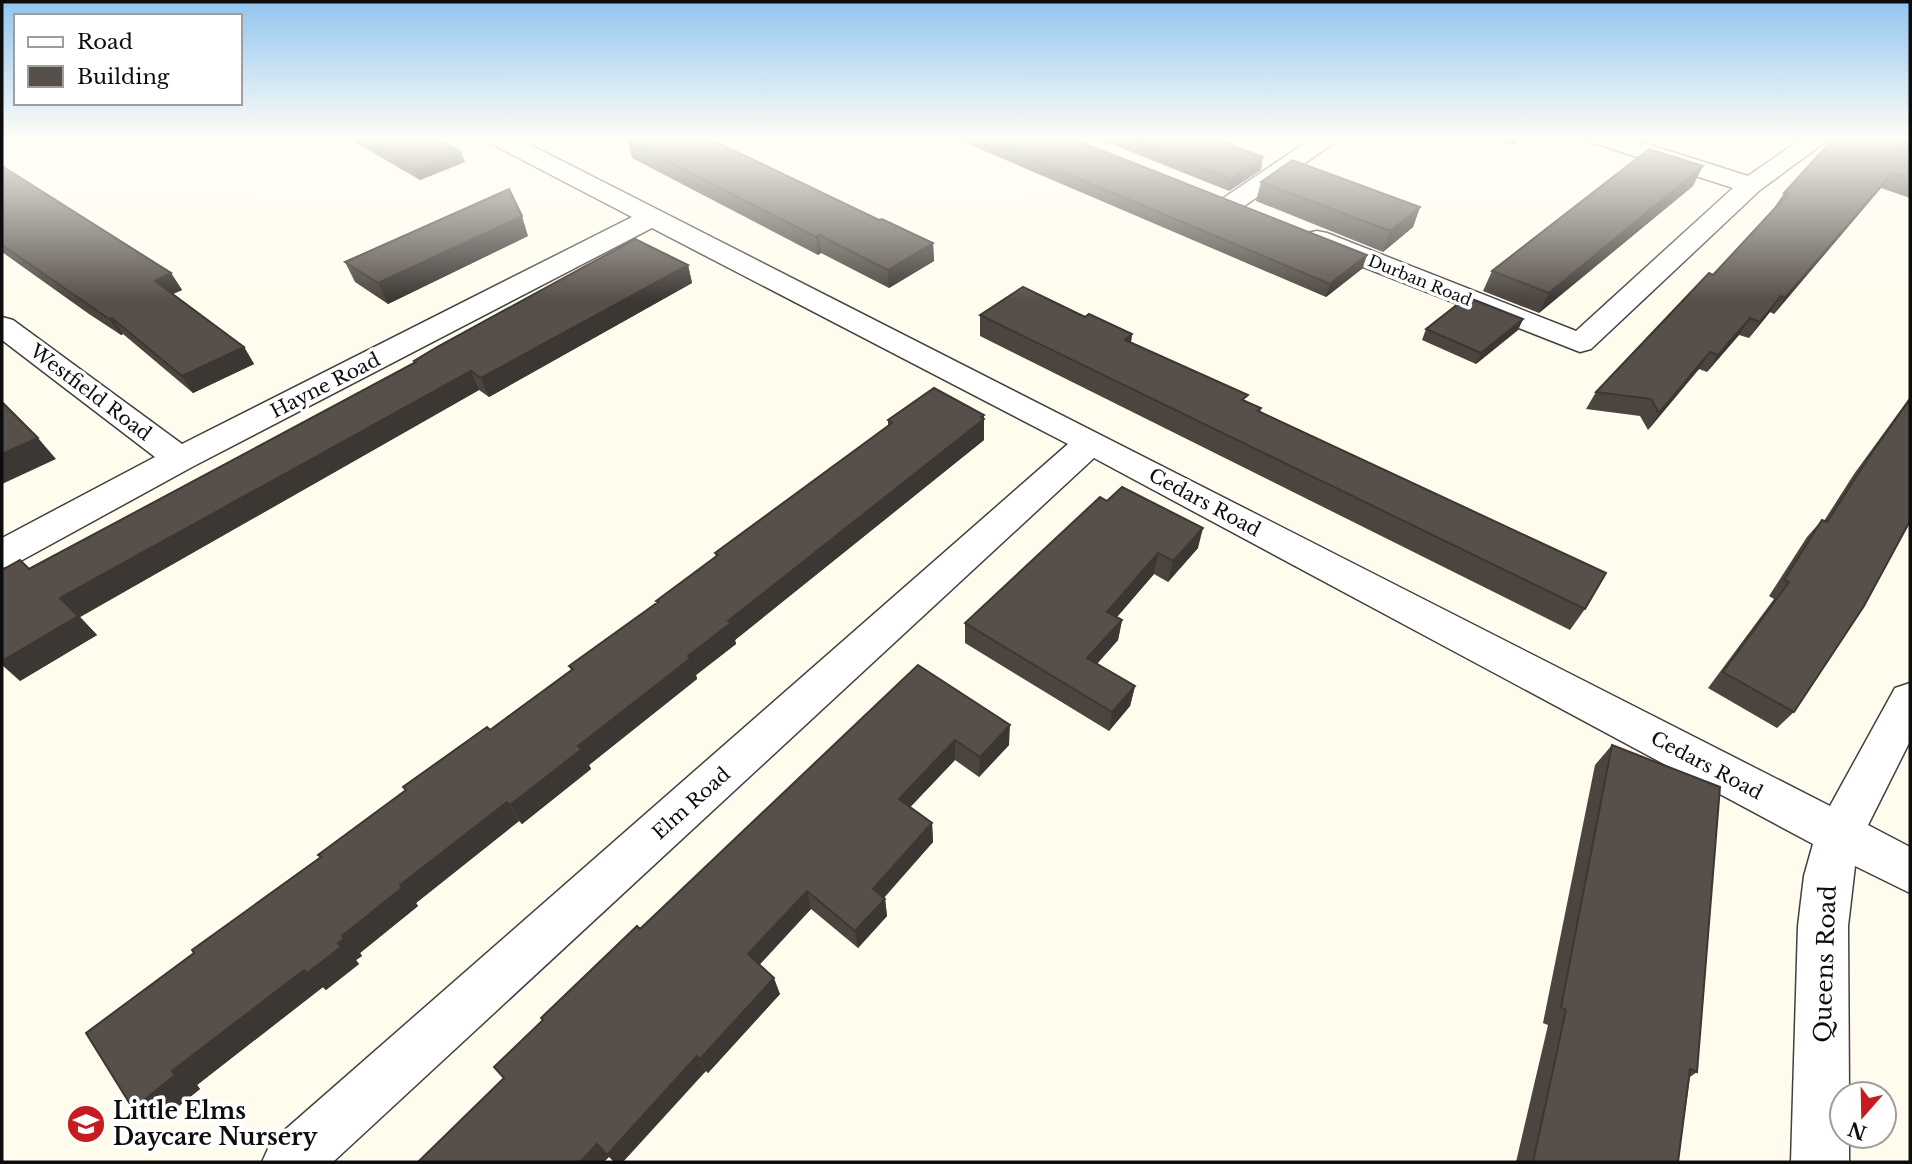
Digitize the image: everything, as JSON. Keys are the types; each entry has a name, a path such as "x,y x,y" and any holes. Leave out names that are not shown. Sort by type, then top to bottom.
{"street":[{"name":"Cedars Road","path":"600,191 1090,443 1910,872"},
{"path":"1231,204 1250,191"},
{"name":"Durban Road","path":"1289,228 1580,343 1744,191"},
{"path":"1205,194 1264,217"},
{"name":"Hayne Road","path":"2,554 180,459 651,218"},
{"name":"Westfield Road","path":"2,326 180,459"},
{"name":"Elm Road","path":"291,1162 1090,443"},
{"name":"Queens Road","path":"1820,1162 1823,926 1828,876 1839,834 1910,700"}],"building":[{"path":"2,191 42,191 171,273 155,281 244,347 182,376 112,318 109,319 2,245"},
{"path":"504,191 510,191 522,216 378,283 345,262"},
{"path":"727,191 819,191 933,243 888,270 819,235 816,237"},
{"path":"1109,191 1206,191 1367,255 1330,284"},
{"path":"1286,191 1377,191 1420,207 1390,231"},
{"path":"1595,191 1672,191 1549,293 1492,271"},
{"path":"1876,191 1785,298 1781,296 1760,322 1750,318 1718,355 1710,352 1659,413 1651,399 1596,392 1709,273 1713,275 1788,194 1784,193"},
{"path":"635,239 688,265 481,378 471,371 60,598 78,616 2,661 2,570 20,560 29,569 416,362 414,361 437,347"},
{"path":"1023,287 1085,317 1089,314 1132,334 1125,340 1248,395 1242,400 1261,408 1258,411 1606,573 1585,609 980,315"},
{"path":"1467,297 1523,319 1481,353 1426,329"},
{"path":"934,388 984,415 981,417 984,419 728,621 731,623 688,656 691,658 578,746 582,749 510,805 507,802 400,885 402,888 342,936 344,939 338,943 341,947 307,973 304,970 172,1071 175,1075 139,1104 136,1099 130,1104 86,1033 194,953 192,950 321,857 318,855 406,790 403,787 487,727 490,730 573,669 569,666 658,602 656,601 718,555 715,553 892,423 888,420"},
{"path":"1910,399 1910,521 1864,606 1794,712 1723,672 1789,582 1784,580 1822,520 1827,522"},
{"path":"2,402 38,438 2,454"},
{"path":"1122,487 1203,528 1173,561 1158,553 1107,612 1122,620 1087,658 1135,686 1112,712 965,623 1100,497 1107,501"},
{"path":"918,665 1010,725 980,757 955,740 899,799 932,823 873,889 885,899 855,931 807,891 748,954 774,978 700,1059 697,1056 607,1155 597,1144 580,1162 418,1162 504,1078 494,1067 543,1020 541,1018 637,926 640,929"},
{"path":"1612,745 1720,787 1697,1072 1690,1069 1678,1162 1533,1162 1566,1010 1561,1007"}],"place":[{"name":"Little Elms Daycare Nursery","path":"86,1124"}]}
